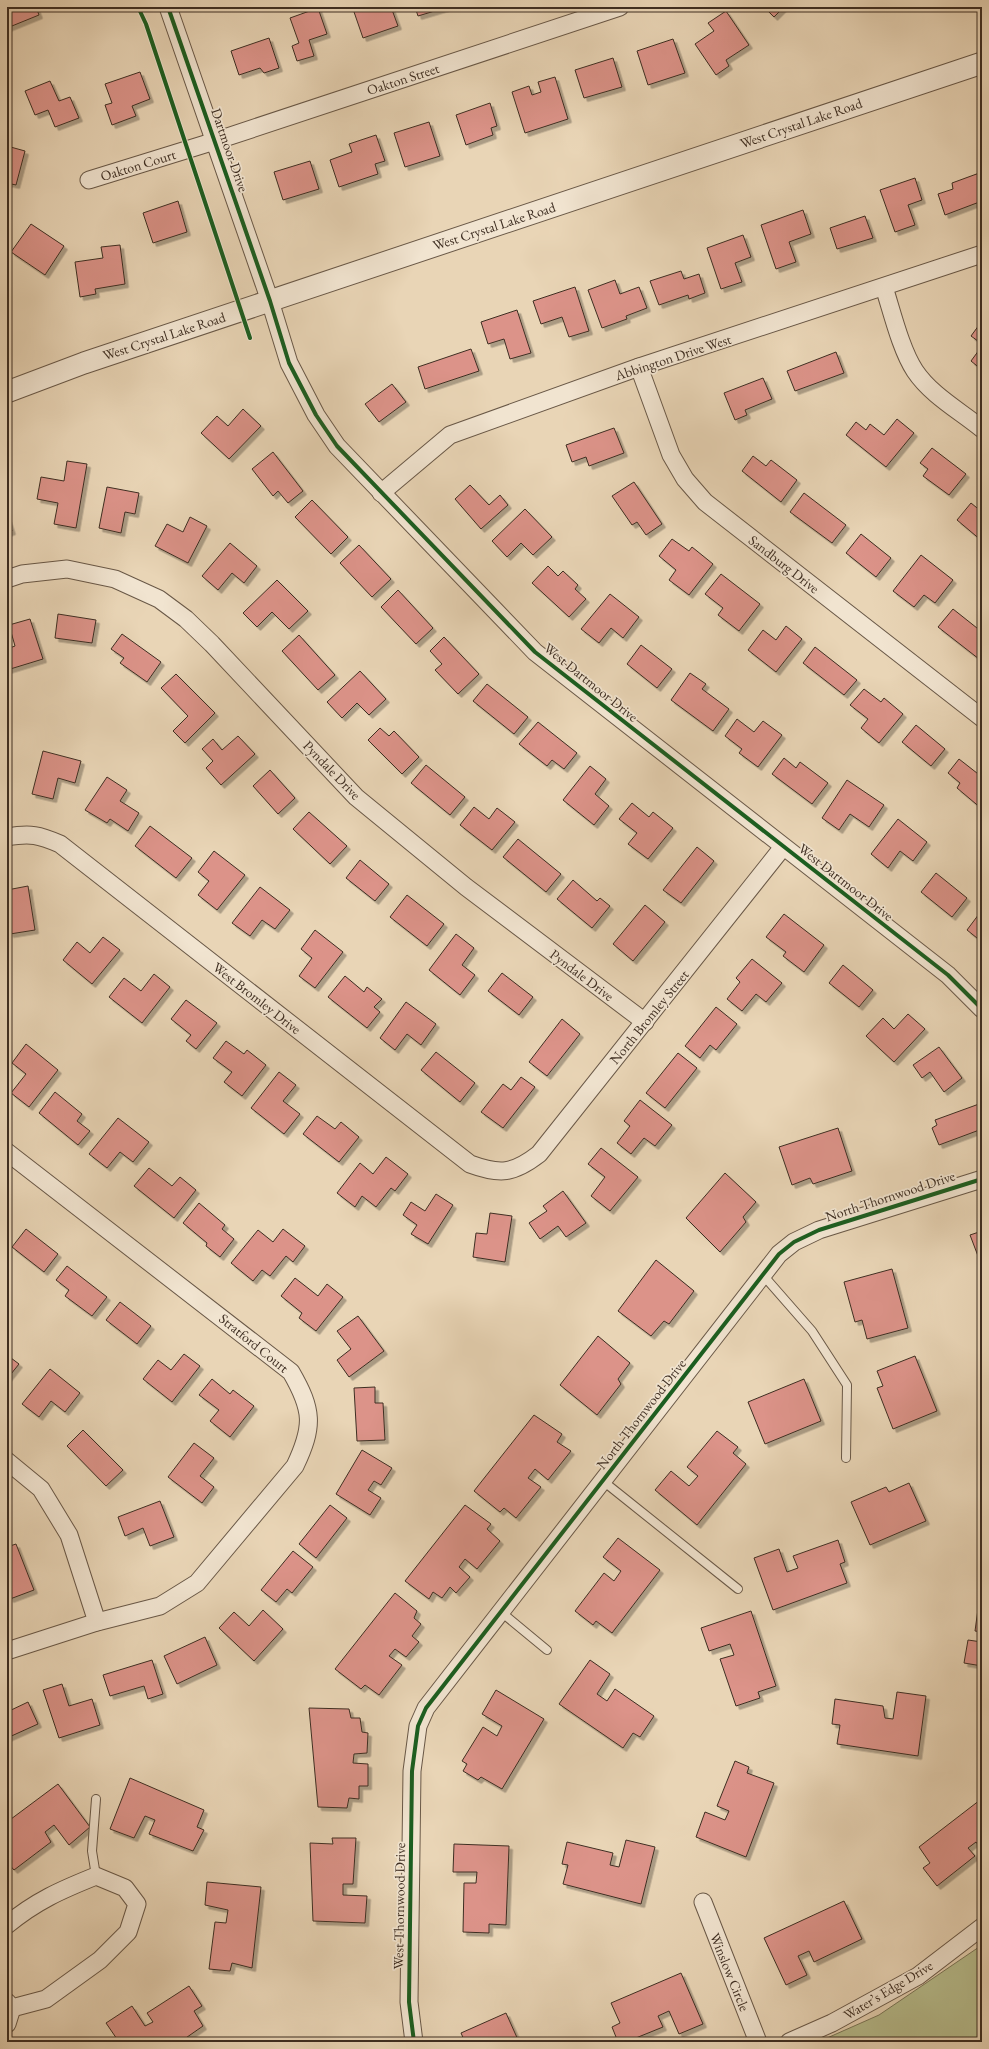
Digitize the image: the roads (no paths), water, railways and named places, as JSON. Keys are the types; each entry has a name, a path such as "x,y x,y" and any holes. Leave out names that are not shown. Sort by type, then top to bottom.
{"street":[{"name":"Dartmoor Drive","path":"168,7 270,301"},
{"name":"Oakton Street","path":"187,150 620,7"},
{"name":"West Crystal Lake Road","path":"7,392 84,363 982,63"},
{"name":"Oakton Court","path":"89,180 187,150"},
{"name":"Abbington Drive West","path":"381,493 450,435 639,367 982,254"},
{"path":"884,287 907,356 915,371 932,390 982,429"},
{"name":"West Dartmoor Drive","path":"270,301 289,363 316,415 337,446 535,652 948,975 982,1009"},
{"name":"Sandburg Drive","path":"639,367 671,455 685,479 705,502 982,718"},
{"name":"Pyndale Drive","path":"7,579 22,574 67,569 115,579 159,599 186,619 212,644 356,797 466,887 645,1022"},
{"name":"West Bromley Drive","path":"7,837 39,835 60,844 470,1164 486,1170 504,1172"},
{"name":"North Bromley Street","path":"504,1172 522,1167 539,1154 783,847"},
{"name":"Stratford Court","path":"7,1152 290,1372 303,1393 310,1425 305,1446 295,1466 197,1583 160,1606 97,1622 7,1651"},
{"name":"North Thornwood Drive","path":"412,1771 418,1726 426,1708 779,1254 794,1242 819,1230 982,1179"},
{"path":"7,1460 41,1489 69,1535 97,1622"},
{"name":"West Thornwood Drive","path":"412,1771 409,2002 414,2042"},
{"path":"7,1925 29,1907 68,1887 96,1876 125,1888 137,1904 128,1932 100,1960 46,1999 9,2011"},
{"name":"Winslow Circle","path":"703,1902 758,2042"},
{"name":"Water’s Edge Drive","path":"789,2042 832,2023 918,1976 982,1927"}],"lane":[{"path":"763,1275 812,1331 847,1384 846,1458"},
{"path":"603,1481 738,1589"},
{"path":"501,1612 547,1650"},
{"path":"96,1799 92,1851 96,1876"}]}
